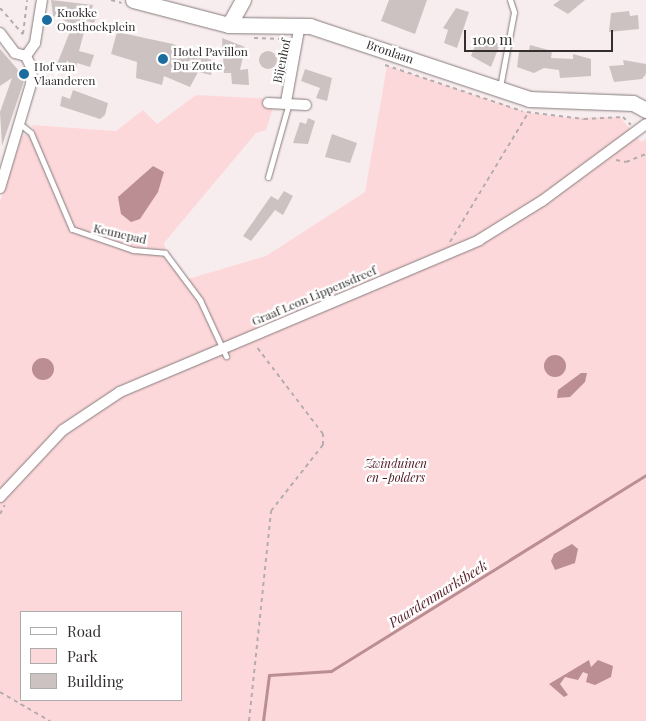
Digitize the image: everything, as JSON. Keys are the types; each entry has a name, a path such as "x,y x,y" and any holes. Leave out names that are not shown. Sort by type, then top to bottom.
{"street":[{"path":"26,56 35,43 42,0"},
{"name":"Bronlaan","path":"133,0 229,25 300,24 498,89 538,100 632,103 646,110"},
{"path":"229,25 243,0"},
{"name":"Bijenhof","path":"288,102 300,24"},
{"path":"0,34 15,53 26,56 32,69 20,124 0,188"},
{"name":"Bijenhof","path":"268,103 288,102 306,105"},
{"name":"Graaf Leon Lippensdreef","path":"5,498 47,444 88,412 120,392 225,352 441,256 516,219 646,124"}],"lane":[{"path":"498,89 514,12 510,0"},
{"path":"268,177 288,102"},
{"name":"Keunepad","path":"20,124 31,133 72,229 133,250 165,253 200,300 225,352"}],"path":[{"path":"0,8 22,34 27,0"},
{"path":"441,256 528,112"},
{"path":"614,158 626,162 646,154"},
{"path":"249,721 271,511 323,445 323,434 255,344"},
{"path":"0,514 5,498"},
{"path":"0,692 50,721"}],"green space":[{"name":"Zwinduinen en -polders","path":"387,66 526,112 568,118 620,117 641,142 646,139 646,721 0,721 0,202 22,136 26,134 37,142 32,125 116,131 143,110 157,124 196,95 276,99 266,130 256,133 164,243 166,252 188,279 266,256 365,192"}],"shaded area":[{"path":"153,166 164,172 158,192 140,219 131,222 121,214 118,197"},
{"path":"551,355 559,355 566,362 566,370 559,377 551,377 544,370 544,362"},
{"path":"43,358 51,361 54,369 51,377 43,380 35,377 32,369 35,361"},
{"path":"581,373 587,373 585,382 570,397 557,398 558,390"},
{"path":"572,544 578,549 575,563 555,570 551,561 554,554"},
{"path":"589,660 591,667 598,660 613,666 611,677 595,685 586,682 588,674 583,672 578,680 565,677 560,684 568,695 564,697 549,684"}],"building":[{"path":"51,0 93,5 91,13 97,15 94,23 87,21 79,51 94,55 90,67 77,63 76,69 57,64 73,24 53,16"},
{"path":"389,0 427,0 415,34 381,21"},
{"path":"560,0 585,0 568,14 553,5"},
{"path":"456,8 469,12 457,48 444,43 448,30 443,28"},
{"path":"629,11 630,16 638,15 639,29 609,32 611,13"},
{"name":"Hotel Pavillon Du Zoute","path":"117,32 173,44 214,61 211,75 198,72 190,87 164,76 162,85 136,78 137,62 111,54"},
{"path":"222,38 245,47 240,70 248,69 249,85 232,84 231,73 224,73"},
{"path":"486,39 500,44 491,67 471,56 477,41 484,44"},
{"path":"530,45 552,51 551,58 573,59 573,54 591,59 591,76 560,78 559,70 544,68 534,73 517,67 519,52 529,51"},
{"path":"0,49 25,78 2,146 0,112 12,78 0,86"},
{"path":"268,51 274,54 277,60 274,66 268,69 262,66 259,60 262,54"},
{"path":"623,60 646,64 646,74 642,79 614,82 609,66 624,65"},
{"path":"305,69 332,78 327,101 316,98 320,88 301,81"},
{"path":"73,90 108,103 105,115 100,119 60,106 62,96 70,99"},
{"path":"308,118 315,121 308,144 293,143 300,122 306,124"},
{"path":"332,134 357,143 350,163 325,157"},
{"path":"284,191 293,196 283,215 275,210 251,241 243,236 271,196 278,200"}],"waterway":[{"name":"Paardenmarktbeek","path":"263,721 269,675 331,671 646,475"}],"place":[{"name":"Knokke Oosthoekplein","path":"47,20"},
{"name":"Hotel Pavillon Du Zoute","path":"163,59"},
{"name":"Hof van Vlaanderen","path":"24,74"}]}
